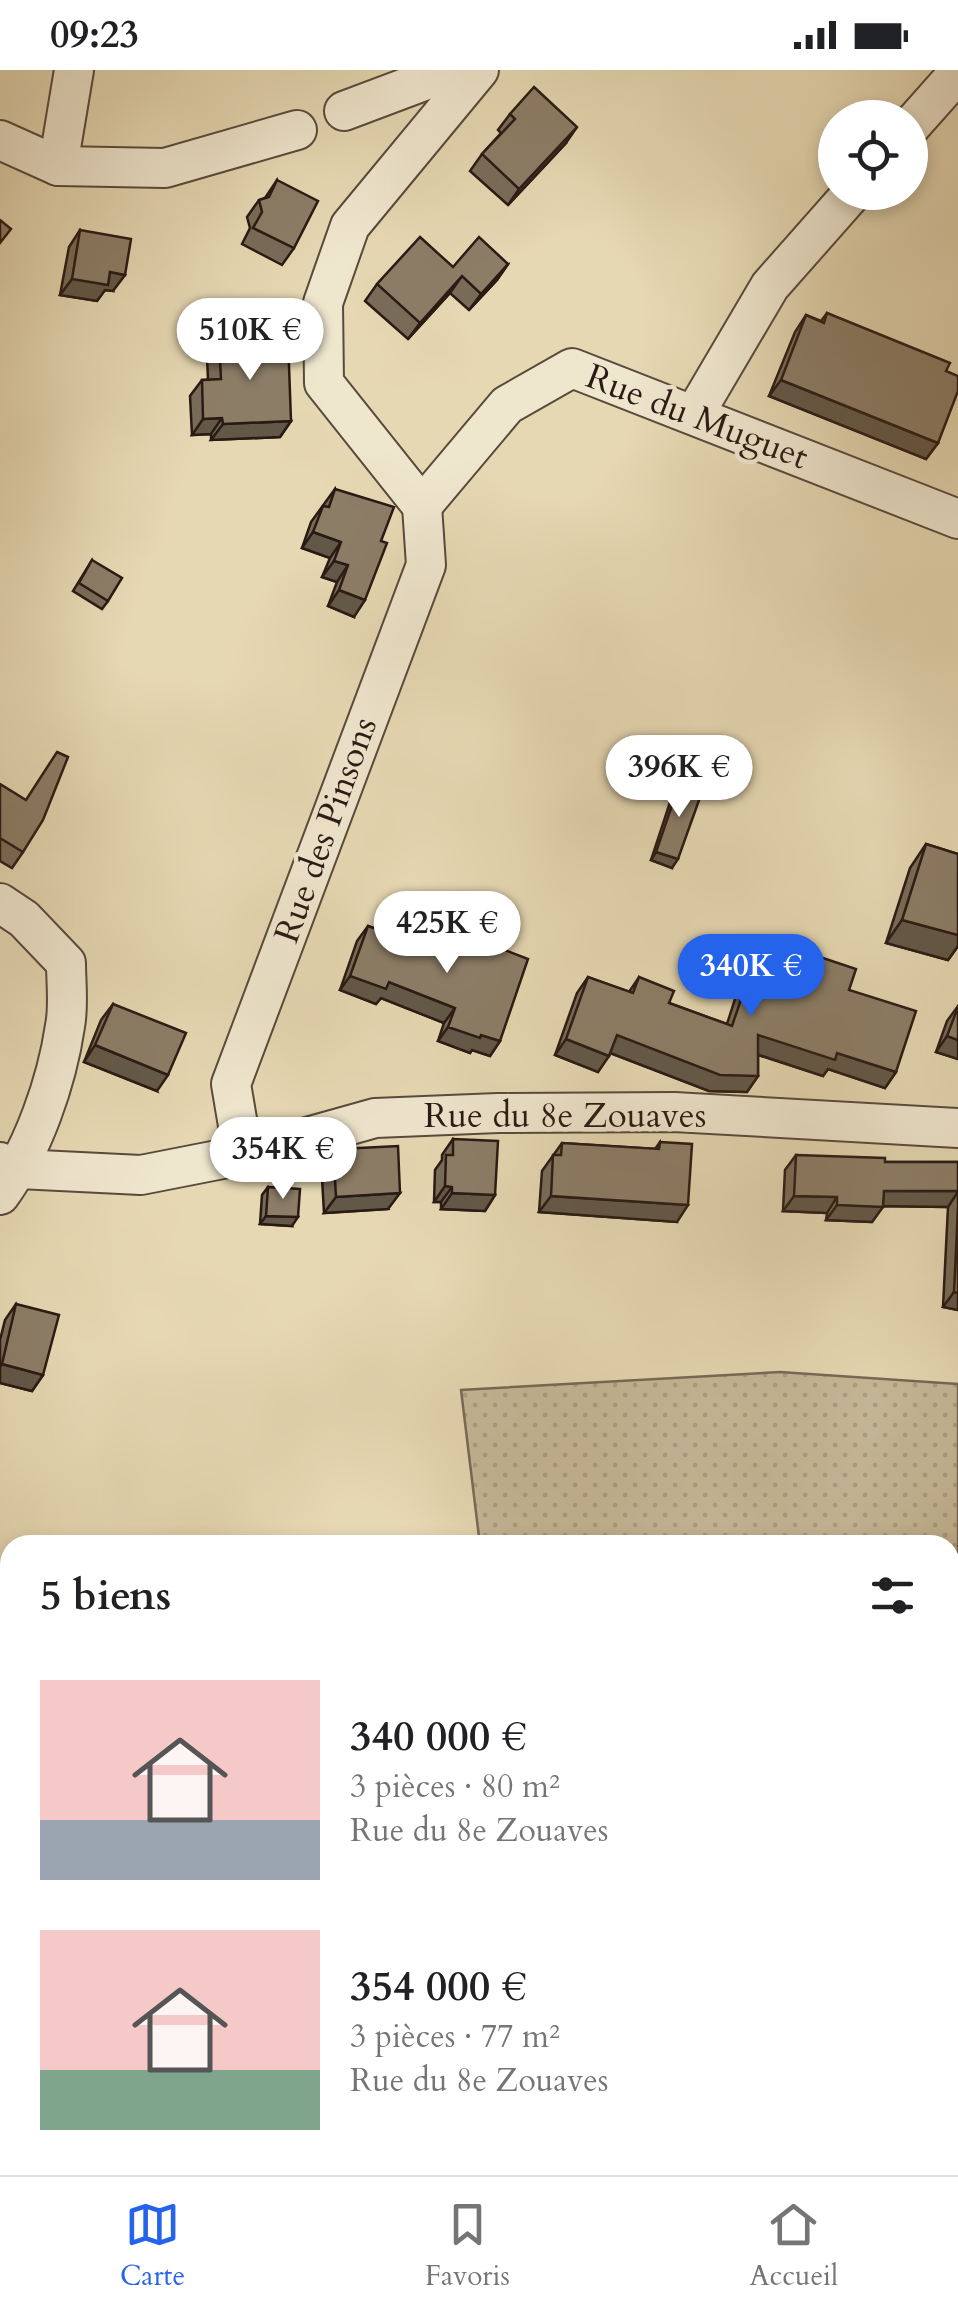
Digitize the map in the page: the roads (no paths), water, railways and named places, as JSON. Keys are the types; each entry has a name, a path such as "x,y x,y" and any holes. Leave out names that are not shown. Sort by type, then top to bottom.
{"street":[{"path":"58,166 74,70"},
{"path":"344,111 452,70"},
{"path":"422,506 324,384 323,303 350,226 478,70"},
{"path":"928,107 958,73"},
{"path":"0,140 58,166 165,168 296,130"},
{"path":"694,415 770,286 837,210"},
{"name":"Rue du Muguet","path":"422,506 507,405 572,368 958,519"},
{"name":"Rue des Pinsons","path":"243,1155 231,1084 426,564 422,506"},
{"path":"0,903 24,919 66,963 66,1025 44,1104 6,1175"},
{"name":"Rue du 8e Zouaves","path":"6,1175 141,1175 243,1155 375,1118 674,1112 958,1128"}]}
